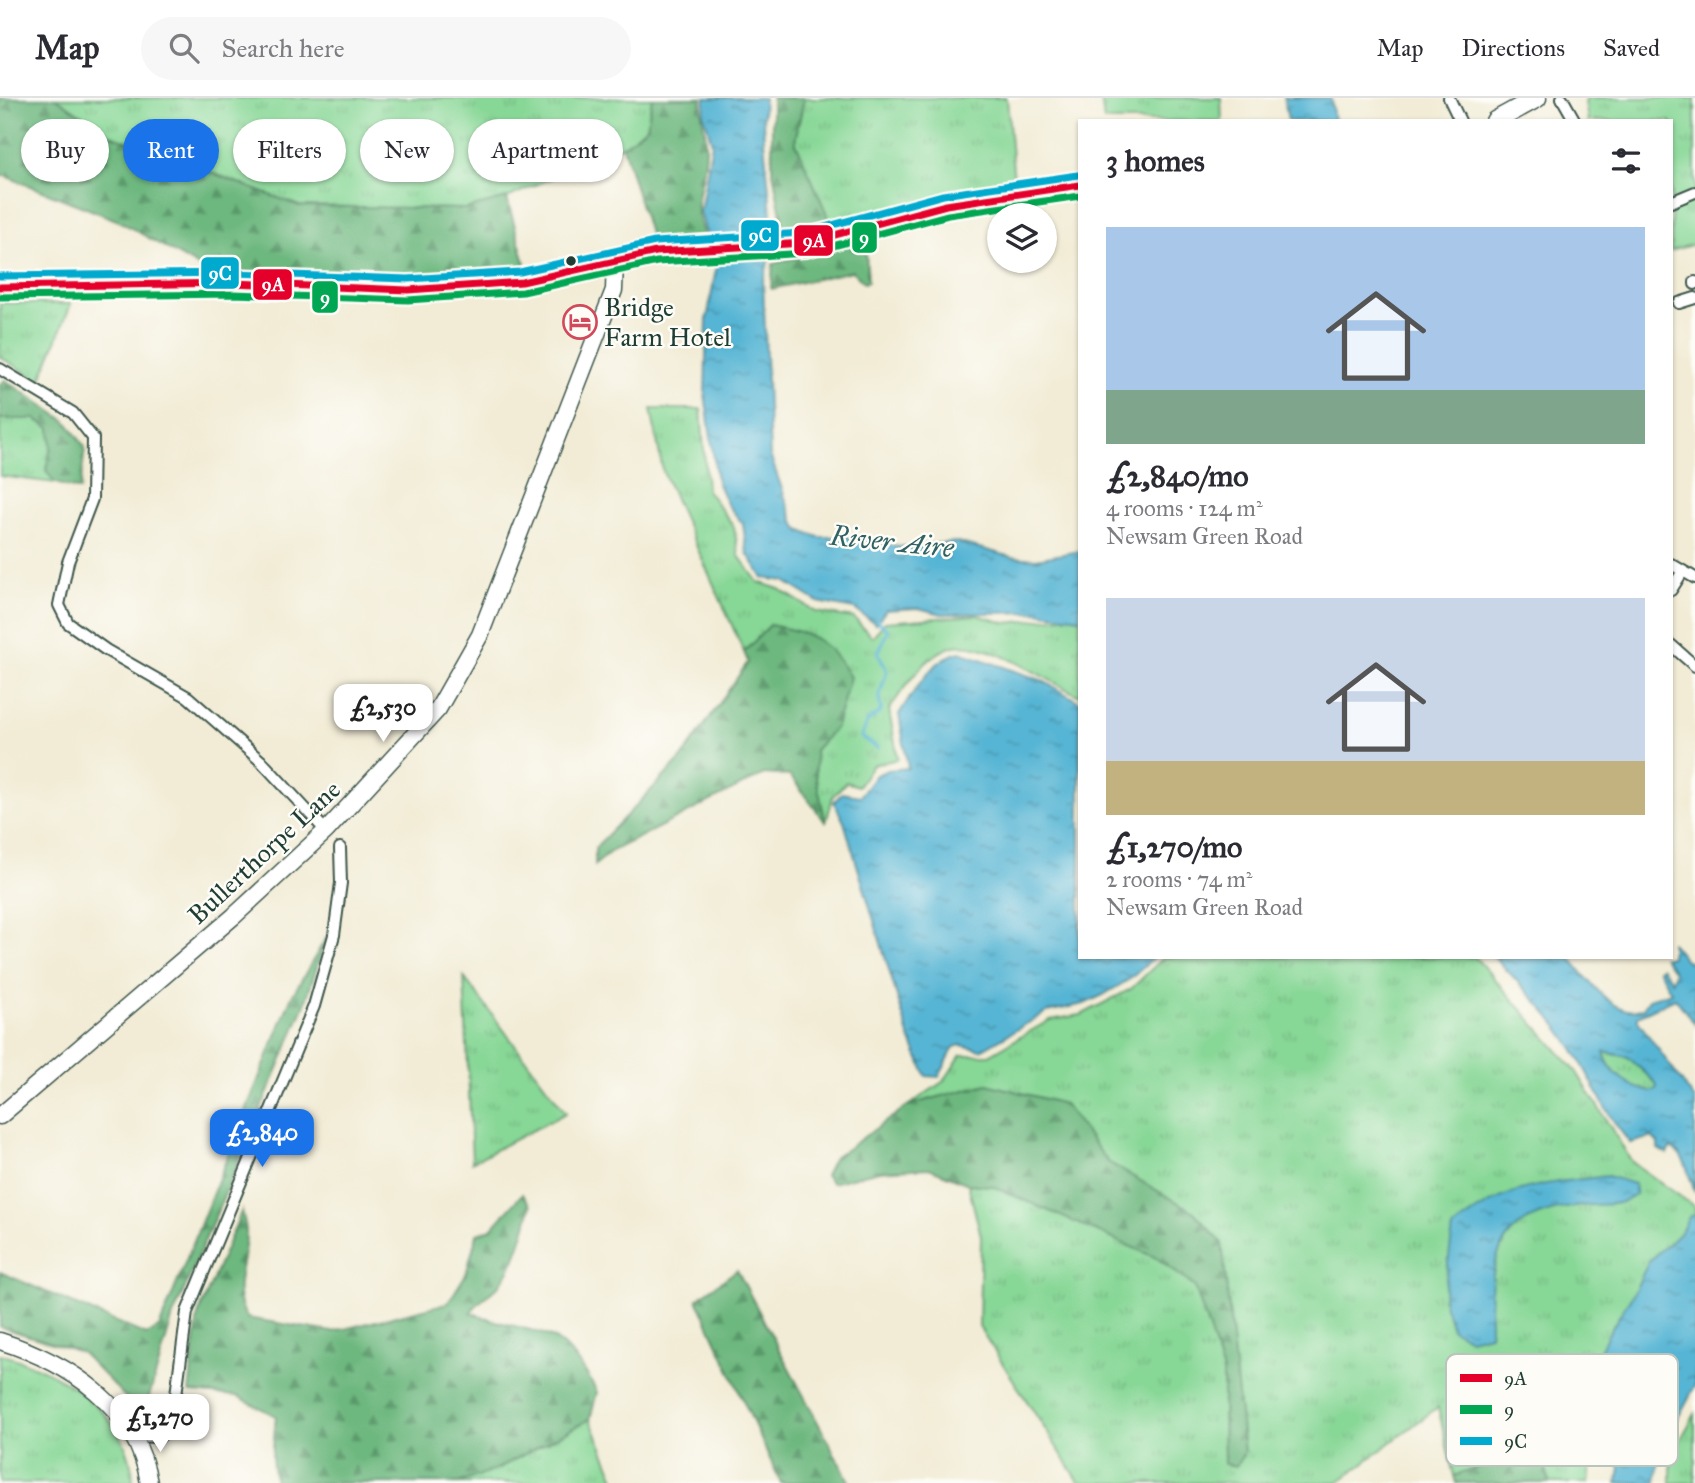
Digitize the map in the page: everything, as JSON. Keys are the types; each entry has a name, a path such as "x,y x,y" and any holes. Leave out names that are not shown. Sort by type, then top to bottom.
{"main road":[{"path":"1499,119 1537,98"},
{"path":"0,287 232,283 408,289 522,282 615,261 702,247 805,243 946,205 1078,185"}],"street":[{"path":"1449,98 1459,119"},
{"path":"1562,98 1574,119"},
{"path":"1673,201 1695,192"},
{"name":"Bullerthorpe Lane","path":"0,1116 234,916 327,831 438,709 480,635 614,290 615,261"},
{"path":"1679,303 1695,298"},
{"path":"0,369 73,413 93,438 92,499 68,562 59,605 68,623 106,650 188,696 261,761 327,831"},
{"path":"1673,565 1695,578"},
{"path":"1673,587 1683,571"},
{"path":"1673,647 1695,666"},
{"path":"133,1436 159,1437 172,1425 179,1394 187,1312 314,1006 334,935 341,883 340,848"},
{"path":"0,1341 51,1359 83,1379 110,1405 133,1436 149,1483"}],"green space":[{"path":"0,98 56,98 87,119 21,119 21,182 109,182 109,134 123,140 123,182 219,182 219,176 299,206 465,209 507,198 527,270 386,276 206,271 119,221 0,174"},
{"path":"56,98 652,98 647,127 623,146 623,119 468,119 468,182 543,182 507,198 465,209 299,206 235,182 346,182 346,119 233,119 233,181 219,176 219,119 123,119 123,140 109,134 109,119 87,119"},
{"path":"652,98 702,98 706,147 698,212 705,238 652,244 623,146 647,127"},
{"path":"772,98 804,98 795,141 832,226 785,236 772,167"},
{"path":"804,98 1007,98 1014,182 957,193 832,226 795,141"},
{"path":"1101,98 1221,98 1222,119 1104,119"},
{"path":"1587,98 1695,98 1695,244 1673,250 1673,119 1588,119 1585,102"},
{"path":"879,234 866,252 868,282 864,283 852,271 771,289 773,264"},
{"path":"0,303 71,304 40,381 0,357"},
{"path":"5,380 66,421 85,447 80,490 55,483 46,470 51,447 50,428 35,419 0,419 0,384"},
{"path":"651,409 701,409 707,490 734,527 739,556 758,582 779,589 816,612 854,618 872,637 885,622 977,615 1006,623 1072,616 1078,618 1078,695 1018,663 983,649 954,646 944,650 917,672 889,710 898,759 873,765 858,786 846,782 833,796 826,823 816,779 815,750 836,727 770,625 744,652 663,472"},
{"path":"0,419 35,419 50,428 51,447 46,470 55,483 0,476"},
{"path":"770,625 798,631 818,640 833,654 850,677 836,727 815,750 816,779 826,823 790,776 764,774 610,852 595,865 595,848 681,759 748,662 744,652"},
{"path":"326,938 304,1007 173,1316 146,1407 136,1408 81,1352 0,1327 0,1272 146,1335 159,1328 291,998"},
{"path":"1162,959 1477,959 1576,1071 1632,1162 1695,1207 1695,1262 1622,1354 1446,1354 1446,1442 1438,1407 1337,1483 1080,1483 979,1327 981,1236 968,1184 992,1186 1157,1258 1195,1287 1223,1372 1224,1464 1236,1466 1244,1452 1222,1243 1194,1212 1108,1162 1064,1104 987,1084 909,1105 944,1081 961,1055 989,1055 1050,1020 1081,1015 1131,989"},
{"path":"464,977 566,1113 472,1162"},
{"path":"1604,1052 1628,1057 1656,1083 1657,1089 1651,1093 1628,1084 1615,1073"},
{"path":"987,1084 1064,1104 1108,1162 1194,1212 1222,1243 1244,1453 1236,1466 1224,1464 1223,1372 1195,1287 1157,1258 992,1186 968,1184 929,1168 879,1171 832,1183 825,1175 833,1159 909,1105"},
{"path":"522,1194 531,1205 515,1258 500,1284 471,1312 541,1333 565,1347 597,1392 590,1419 495,1470 458,1483 275,1483 272,1457 276,1416 237,1396 189,1392 198,1315 242,1210 246,1232 239,1296 247,1318 332,1332 448,1303 466,1274 477,1234 491,1229"},
{"path":"737,1270 850,1483 781,1483 697,1299"},
{"path":"0,1354 46,1371 88,1399 106,1416 120,1436 129,1458 133,1483 0,1483"},
{"path":"1695,1414 1695,1483 1671,1483 1671,1466 1678,1466 1678,1444"},
{"path":"590,1419 617,1483 458,1483 495,1470"},
{"path":"1452,1466 1482,1466 1454,1476"},
{"path":"1482,1466 1545,1466 1549,1483 1456,1483 1454,1476"},
{"path":"1545,1466 1590,1466 1588,1483 1549,1483"}],"water":[{"path":"705,98 764,98 764,143 771,214 769,259 763,280 770,455 794,523 799,530 819,537 856,537 898,547 957,542 1012,557 1036,559 1078,551 1078,618 1036,612 942,614 918,608 886,610 876,624 854,609 818,602 784,581 763,578 747,553 743,524 727,504 717,482 705,394 707,319 716,269 700,212 712,143 704,116"},
{"path":"1284,98 1331,98 1334,119 1288,119"},
{"path":"960,652 1041,680 1078,701 1078,959 1153,959 1130,979 1103,995 1084,1004 1047,1012 981,1050 961,1045 954,1047 939,1077 926,1076 909,1036 844,822 834,802 842,793 860,796 876,775 888,770 908,768 899,714 933,668 950,655"},
{"path":"1673,945 1685,960 1695,963 1695,1024 1675,998 1638,1016 1638,1021 1695,1100 1695,1193 1686,1167 1675,1151 1670,1148 1667,1154 1658,1149 1658,1143 1652,1137 1630,1143 1611,1117 1564,1035 1496,959 1571,959 1602,995 1612,1003 1632,1011 1643,1008 1649,999 1671,992 1658,969 1661,967 1672,981 1674,972 1665,959 1673,959","holes":["1604,1052 1628,1057 1656,1083 1657,1089 1651,1092 1622,1079 1610,1067"]},
{"path":"1608,1176 1634,1184 1636,1194 1626,1201 1614,1204 1559,1209 1535,1216 1518,1227 1505,1241 1497,1258 1492,1279 1490,1334 1470,1339 1452,1329 1443,1300 1453,1228 1491,1202 1526,1188"},
{"path":"1695,1215 1695,1386 1678,1417 1678,1354 1599,1354 1649,1263 1679,1233 1690,1216"},
{"path":"1619,1466 1658,1466 1656,1483 1617,1483"}],"waterway":[{"path":"877,620 888,630 878,653 887,671 879,697 881,711 867,722 861,737 878,748"}],"transit line":[{"name":"9C","path":"0,276 232,273 408,279 520,272 655,242 803,233 943,195 1078,175"},
{"name":"9A","path":"0,287 232,283 408,290 522,282 656,252 805,243 946,205 1078,185"},
{"name":"9","path":"0,297 232,294 408,300 523,292 657,262 807,253 948,215 1078,196"}],"place":[{"name":"Bridge Farm Hotel","path":"580,322"}],"water label":[{"name":"River Aire","path":"892,541"}]}
